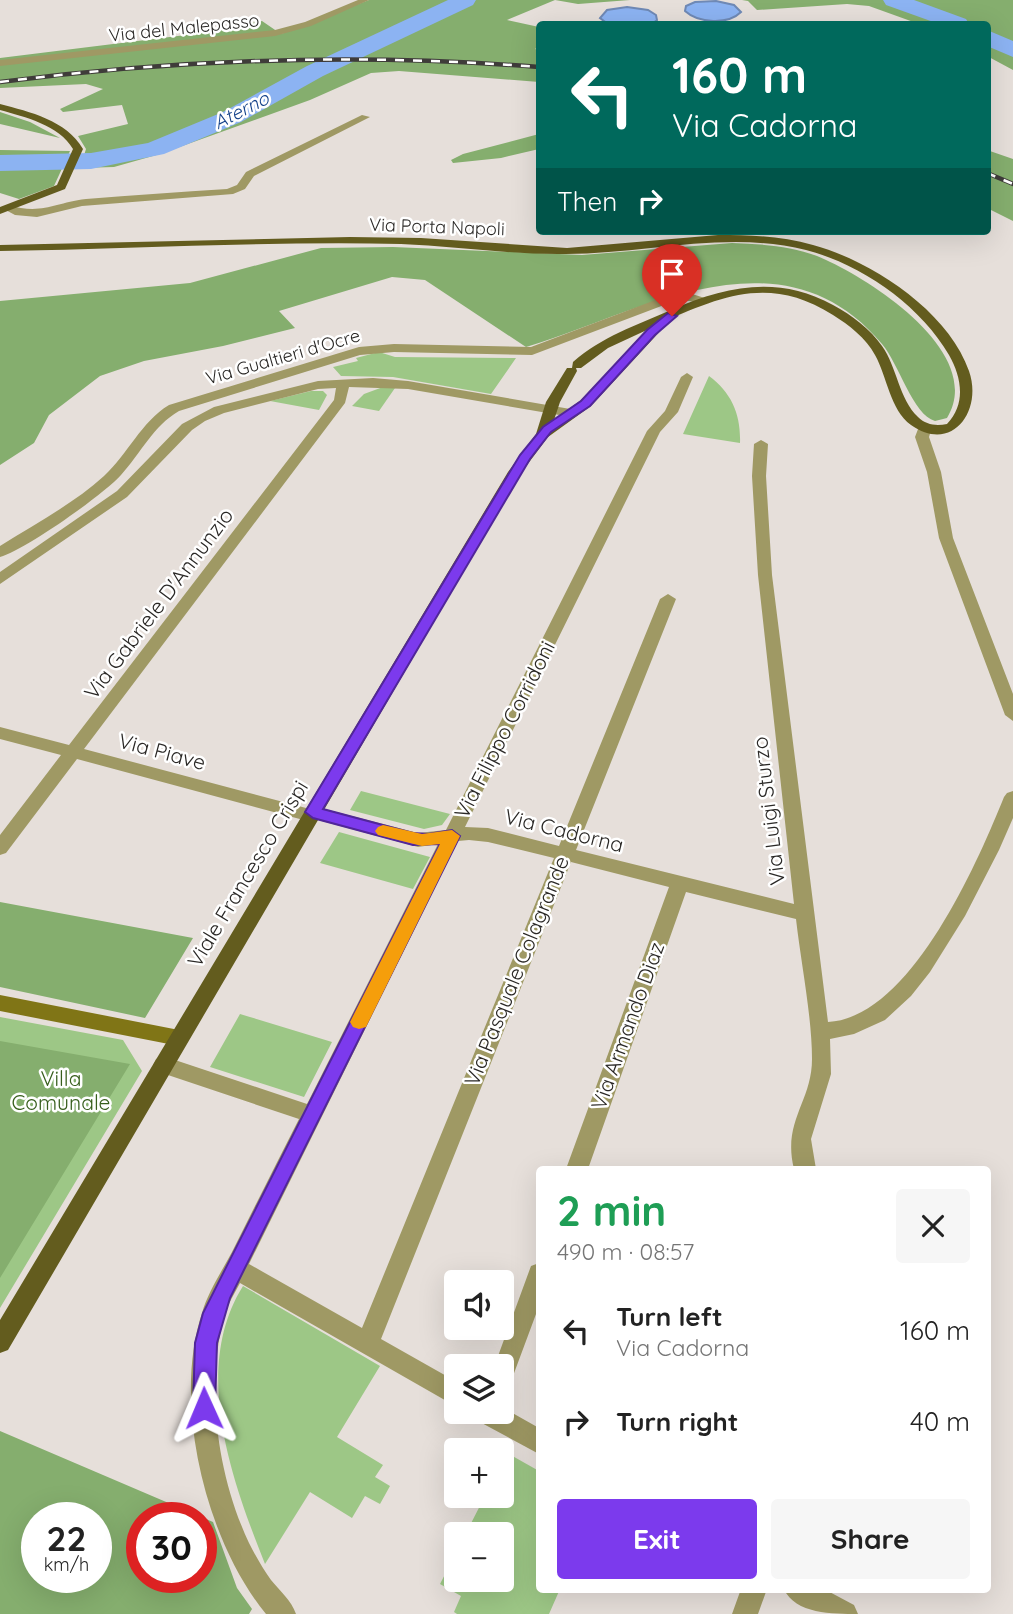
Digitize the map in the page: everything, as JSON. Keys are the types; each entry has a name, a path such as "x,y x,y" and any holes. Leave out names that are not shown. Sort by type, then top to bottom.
{"main road":[{"path":"0,107 58,130 76,142 78,151 64,183 56,190 4,209"},
{"name":"Via Porta Napoli","path":"0,248 394,241 564,251 736,238 797,244 831,255 885,285 915,308 950,346 962,369 967,398 954,425 945,429 925,427"},
{"path":"550,410 574,368 604,346 705,300 749,288 775,287 801,294 837,312 875,345 887,364 907,413 925,427"},
{"path":"571,413 589,400 651,332 680,311"},
{"name":"Viale Francesco Crispi","path":"543,434 550,410"},
{"name":"Viale Francesco Crispi","path":"0,1342 515,472 543,434 571,413"},
{"path":"0,1003 179,1038"}],"street":[{"name":"Via del Malepasso","path":"0,63 275,33 308,24 365,0"},
{"path":"4,209 39,214 82,203 229,192 241,187 248,175 255,171 365,117"},
{"name":"Via Gualtieri d'Ocre","path":"0,552 103,484 127,460 159,417 174,408 359,351 394,348 531,351 670,299 689,297 705,300"},
{"name":"Via Filippo Corridoni","path":"283,1614 262,1593 249,1573 228,1524 210,1451 204,1408 203,1373 209,1328 234,1268 654,431 671,412 687,377"},
{"path":"0,579 127,490 184,430 200,418 300,389 343,382 408,385 571,413"},
{"name":"Via Gabriele D'Annunzio","path":"0,848 340,400 343,382"},
{"path":"925,427 922,437 932,464 946,538 1013,715"},
{"name":"Via Luigi Sturzo","path":"761,444 759,476 765,575 820,1030 821,1077 802,1122 799,1138 804,1166"},
{"name":"Via Pasquale Colagrande","path":"367,1344 668,598"},
{"name":"Via Piave","path":"0,733 312,814"},
{"path":"820,1030 847,1028 871,1018 884,1009 911,981 976,877 1013,797"},
{"name":"Via Cadorna","path":"312,814 413,839 482,834 804,914"},
{"name":"Via Armando Diaz","path":"578,1166 680,883"},
{"path":"163,1065 313,1115"},
{"path":"234,1268 444,1388"},
{"path":"510,1354 536,1282"},
{"path":"507,1424 536,1440"},
{"path":"745,1614 753,1593"},
{"path":"805,1593 845,1614"}],"green space":[{"path":"369,0 555,0 507,20 536,26 536,82 399,71 371,73 310,100 160,154 114,167 80,168 86,149 78,136 128,124 122,105 63,112 60,109 103,89 86,84 0,88 0,58 194,34 262,21 281,34"},
{"path":"555,0 630,0 578,4"},
{"path":"742,0 1013,0 1013,70 991,58 991,21 911,21 869,6 847,4 757,10 748,1"},
{"path":"0,112 30,122 60,138 0,124"},
{"path":"536,135 536,150 501,158 453,163 451,160 463,154"},
{"path":"0,150 70,151 54,186 19,199 0,193"},
{"path":"991,151 1013,159 1013,221 991,210"},
{"path":"732,243 775,246 817,256 864,280 890,299 915,320 936,343 950,368 955,393 947,418 935,421 927,417 913,399 882,344 843,308 801,289 756,283 710,287 664,299 526,347 425,280 392,277 279,311 295,328 223,346 144,361 100,376 49,415 34,443 0,465 0,301 190,283 321,248 393,247 582,255"},
{"path":"379,352 395,357 516,358 491,394 393,377 341,376 333,367"},
{"path":"709,376 724,390 734,405 739,423 740,443 683,434"},
{"path":"383,387 395,388 379,411 352,406 364,394"},
{"path":"311,391 323,391 327,395 319,410 270,401"},
{"path":"361,791 450,814 442,825 424,829 350,810"},
{"path":"339,832 430,857 413,889 320,863"},
{"path":"0,902 193,938 145,1018 0,987"},
{"path":"240,1014 332,1042 304,1097 210,1067"},
{"name":"Villa Comunale","path":"0,1017 123,1040 142,1071 0,1308"},
{"name":"Villa Comunale","path":"0,1041 130,1064 0,1278"},
{"path":"243,1286 380,1366 337,1437 383,1465 375,1477 390,1486 380,1504 365,1496 352,1518 310,1492 265,1564 240,1497 230,1461 218,1389 220,1353 228,1318"},
{"path":"0,1431 166,1502 126,1502 126,1593 217,1593 217,1533 237,1588 252,1609 249,1614 0,1614"},
{"path":"514,1457 536,1469 536,1593 558,1593 549,1614 454,1612 461,1596 454,1592 514,1592 514,1522 472,1522 479,1508 514,1508"}],"water":[{"path":"716,1 734,5 741,12 729,19 713,21 697,18 685,11 686,6 695,2"},
{"path":"627,7 648,10 656,15 657,20 604,21 600,18 607,10"}],"waterway":[{"name":"Aterno","path":"0,163 91,161 155,149 232,117 315,71 465,0"},
{"name":"Aterno","path":"894,0 950,21"},
{"name":"Aterno","path":"991,39 1013,50"}],"railway":[{"path":"0,82 135,68 269,61 404,60 536,67"},
{"path":"991,175 1013,184"}],"slow traffic":[{"path":"359,1022 452,836 422,840 383,831"}],"route":[{"path":"204,1408 203,1373 213,1313 452,836 428,840 413,839 313,812 525,457 547,430 586,403 651,332 672,316"}]}
